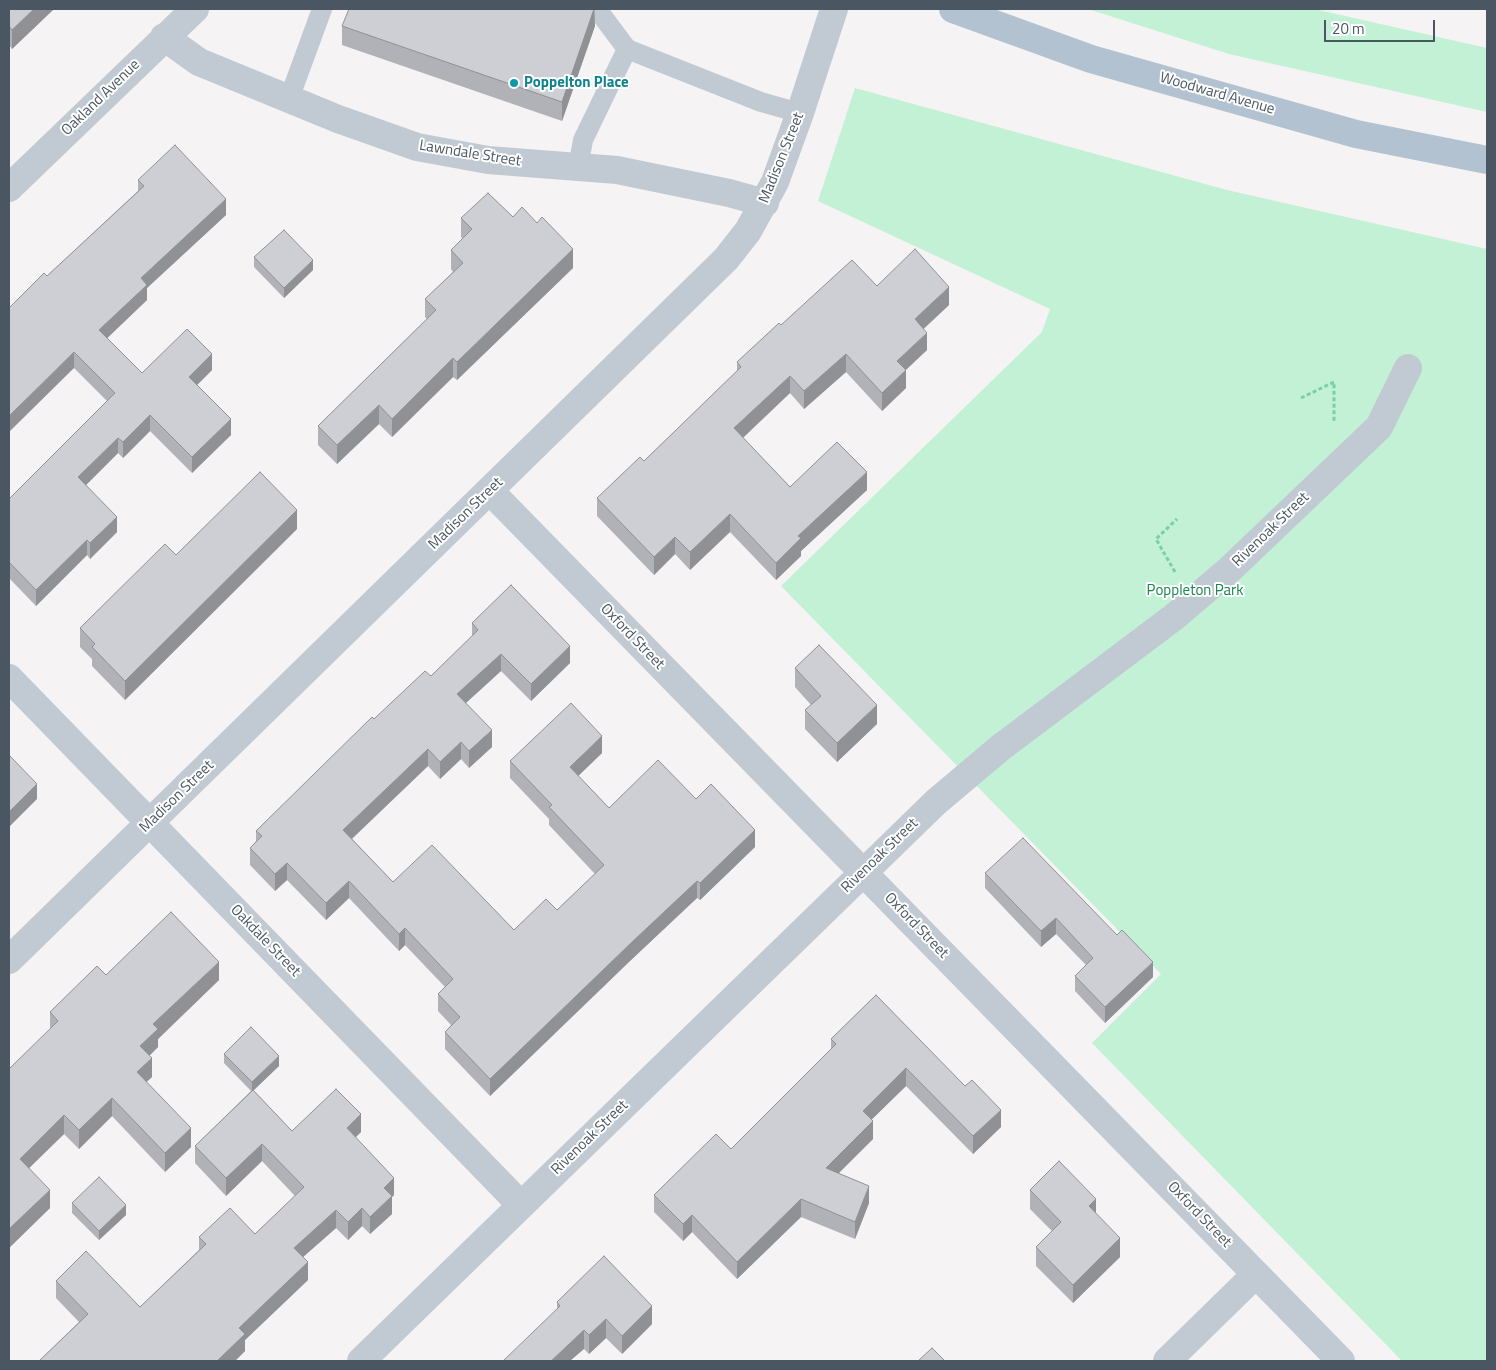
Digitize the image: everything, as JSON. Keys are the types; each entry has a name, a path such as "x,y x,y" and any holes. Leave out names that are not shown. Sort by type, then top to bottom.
{"main road":[{"name":"Woodward Avenue","path":"953,9 1100,61 1356,134 1487,160"}],"street":[{"name":"Oakland Avenue","path":"9,188 195,9"},
{"name":"Madison Street","path":"9,960 726,259 748,231 765,204 785,156 834,9"},
{"name":"Lawndale Street","path":"164,37 199,62 338,119 418,147 488,160 617,170 729,193 765,204"},
{"name":"Rivenoak Street","path":"361,1361 863,872 967,775 1174,617 1230,570 1379,427 1408,368"},
{"name":"Oxford Street","path":"490,491 1341,1361"},
{"name":"Oakdale Street","path":"9,678 521,1205"},
{"path":"1167,1361 1256,1274"}],"lane":[{"path":"289,99 322,9"},
{"path":"597,9 627,49 761,102 800,113"},
{"path":"578,168 583,140 627,49"}],"path":[{"path":"1301,398 1334,382 1334,426"},
{"path":"1177,519 1156,539 1177,575"}],"green space":[{"path":"1088,9 1314,9 1487,48 1487,112 1229,54"},
{"name":"Poppleton Park","path":"855,88 1227,190 1487,249 1487,1361 1402,1361 1092,1043 1161,974 781,586 1042,332 1050,309 818,201"}],"building":[{"path":"9,9 34,9 12,30 9,26"},
{"name":"Poppelton Place","path":"349,9 594,9 562,102 342,26"},
{"path":"175,145 226,199 141,278 147,285 99,330 142,373 187,329 212,354 189,377 231,419 192,457 150,415 123,442 118,438 78,477 117,517 90,543 87,540 36,590 9,562 9,499 115,393 74,352 9,416 9,308 44,273 47,276 144,186 138,180"},
{"path":"488,193 513,217 522,207 537,223 542,217 573,249 457,362 453,358 392,419 379,405 337,445 318,426 436,310 425,299 463,263 451,250 472,229 461,218"},
{"path":"284,230 313,260 284,288 254,257"},
{"path":"915,249 949,287 915,319 927,333 897,361 906,370 882,393 846,354 804,391 790,376 734,428 790,487 837,442 867,472 798,536 801,538 776,563 730,514 690,552 675,537 654,557 597,498 640,457 644,461 741,367 737,362 779,323 781,325 852,260 877,286"},
{"path":"260,472 297,510 125,681 92,647 95,644 80,628 165,544 176,555"},
{"path":"511,585 570,646 531,684 501,654 457,694 492,730 469,751 461,742 440,762 428,749 343,830 393,882 432,845 514,930 546,899 557,910 604,865 549,807 552,805 510,761 571,703 602,736 570,767 609,808 658,760 696,799 711,784 755,830 700,883 697,881 631,943 490,1079 445,1032 460,1017 438,994 453,979 405,928 399,934 349,881 326,903 287,863 275,874 250,848 262,836 256,831 372,717 374,719 425,671 431,676 478,630 472,623"},
{"path":"819,645 877,705 837,743 805,710 821,696 795,668"},
{"path":"9,755 37,784 9,812"},
{"path":"1023,838 1117,935 1122,930 1153,962 1105,1007 1075,976 1093,958 1056,918 1041,931 985,873"},
{"path":"171,912 219,962 153,1024 158,1029 140,1046 152,1058 137,1072 191,1128 165,1153 112,1098 79,1130 64,1115 20,1159 50,1190 9,1229 9,1069 58,1021 50,1012 97,966 106,975"},
{"path":"876,995 965,1086 972,1080 1001,1110 973,1136 906,1068 863,1111 873,1121 826,1168 869,1186 855,1222 801,1199 737,1262 692,1215 683,1224 654,1195 716,1134 731,1149 836,1044 831,1039"},
{"path":"251,1027 279,1056 252,1082 224,1054"},
{"path":"336,1089 361,1114 347,1128 394,1178 384,1188 392,1196 370,1217 362,1208 348,1222 336,1210 294,1248 308,1262 239,1328 245,1334 217,1361 39,1361 88,1314 56,1281 86,1251 140,1307 206,1244 199,1237 230,1208 255,1234 304,1187 262,1144 226,1178 195,1146 253,1090 292,1131"},
{"path":"1059,1161 1096,1199 1089,1206 1120,1238 1073,1285 1036,1247 1061,1222 1030,1190"},
{"path":"99,1177 126,1205 99,1231 72,1203"},
{"path":"604,1256 652,1306 622,1336 606,1319 589,1335 584,1330 551,1361 503,1361 560,1306 557,1302"},
{"path":"932,1348 945,1361 918,1361"}],"place":[{"name":"Poppelton Place","path":"514,83"}]}
